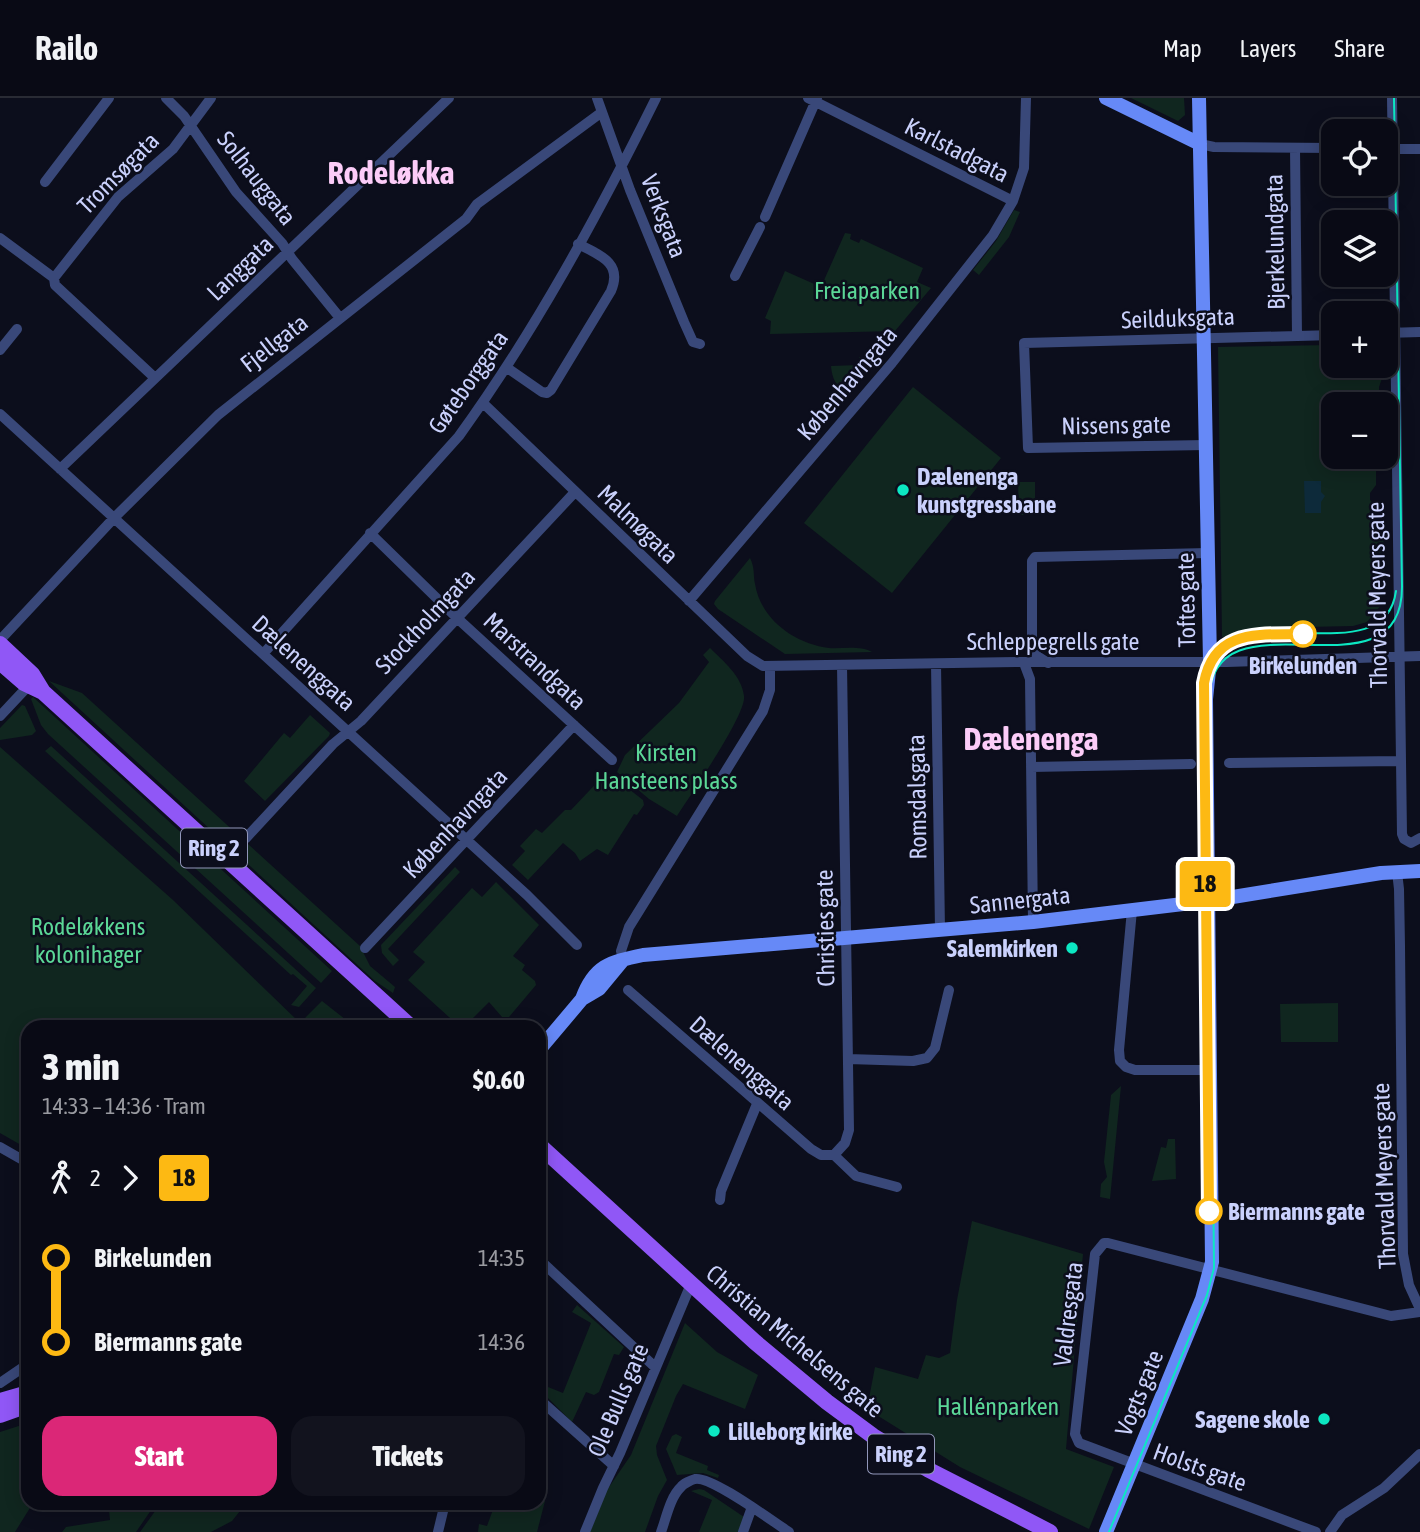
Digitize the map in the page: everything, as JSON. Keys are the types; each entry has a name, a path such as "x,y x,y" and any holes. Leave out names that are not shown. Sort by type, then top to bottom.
{"main road":[{"path":"1107,98 1200,144"},
{"name":"Toftes gate","path":"1199,98 1210,661 1206,699 1211,1270"},
{"name":"Ring 2","path":"0,642 35,685 403,1020"},
{"name":"Ring 2","path":"0,662 35,685"},
{"name":"Sannergata","path":"546,1042 582,999 589,981 602,967 651,954 1033,922 1208,901 1396,872 1420,871"},
{"name":"Christian Michelsens gate","path":"546,1151 795,1377 873,1436 958,1486 1050,1532"},
{"name":"Vogts gate","path":"1106,1532 1202,1299 1211,1270"},
{"path":"0,1401 21,1395"},
{"path":"0,1415 21,1408"}],"street":[{"path":"45,183 109,98"},
{"name":"Solhauggata","path":"166,98 190,125 236,192 340,318"},
{"name":"Tromsøgata","path":"54,278 118,197 173,149 211,98"},
{"name":"Langgata","path":"60,469 449,98"},
{"name":"Verksgata","path":"597,98 630,190 684,322 693,342 700,344"},
{"name":"Gøteborggata","path":"263,654 459,436 483,403 531,328 623,165 656,98"},
{"name":"Københavngata","path":"689,601 917,332 993,235 1013,201 1025,161 1026,98"},
{"name":"Thorvald Meyers gate","path":"1391,119 1392,98"},
{"path":"735,276 762,222 814,99"},
{"name":"Karlstadgata","path":"814,99 1013,201"},
{"name":"Fjellgata","path":"0,642 114,518 218,415 466,219 477,204 602,111"},
{"path":"1200,144 1214,147 1321,148"},
{"name":"Bjerkelundgata","path":"1295,148 1297,336"},
{"path":"1398,149 1420,149"},
{"name":"Thorvald Meyers gate","path":"1389,196 1390,301"},
{"path":"0,238 54,278 55,285 155,378"},
{"path":"506,367 547,393 611,291 615,274 611,264 578,244"},
{"path":"0,350 17,329"},
{"path":"1398,333 1420,332"},
{"name":"Seilduksgata","path":"1028,448 1024,343 1321,335"},
{"name":"Thorvald Meyers gate","path":"1391,378 1402,834 1404,839 1413,843 1420,838"},
{"name":"Malmøgata","path":"483,403 752,660 769,667"},
{"name":"Dælenenggata","path":"0,414 577,945"},
{"name":"Nissens gate","path":"1028,448 1206,445"},
{"name":"Stockholmgata","path":"246,838 575,492"},
{"name":"Marstrandgata","path":"370,533 457,618 612,760"},
{"path":"1048,663 1037,656 1032,646 1032,561 1035,557 1208,553"},
{"name":"Schleppegrells gate","path":"769,667 1420,656"},
{"path":"1024,663 1030,679 1033,922"},
{"name":"Romsdalsgata","path":"936,664 940,930"},
{"name":"Christies gate","path":"834,1155 848,1138 842,665"},
{"path":"623,960 621,951 629,927 766,706 770,690 769,667"},
{"path":"0,716 35,685"},
{"name":"Københavngata","path":"365,948 574,725"},
{"path":"1229,763 1400,761"},
{"path":"1031,767 1191,764"},
{"name":"Thorvald Meyers gate","path":"1396,872 1399,889 1403,1254 1409,1285 1420,1311"},
{"path":"1132,910 1120,1060 1126,1067 1135,1070 1210,1070"},
{"name":"Dælenenggata","path":"628,990 817,1154 834,1155"},
{"path":"848,1059 927,1058 934,1048 949,990"},
{"path":"720,1200 721,1191 757,1104"},
{"path":"0,1147 21,1159"},
{"path":"834,1155 856,1176 897,1187"},
{"name":"Valdresgata","path":"1075,1434 1095,1254 1104,1243 1211,1270"},
{"path":"546,1266 655,1367"},
{"path":"1211,1270 1391,1317 1420,1311"},
{"name":"Ole Bulls gate","path":"585,1532 691,1283"},
{"path":"0,1383 21,1369"},
{"path":"546,1405 614,1465"},
{"name":"Holsts gate","path":"1075,1434 1079,1443 1084,1446 1316,1532"},
{"path":"1330,1532 1342,1515 1384,1488 1420,1454"},
{"path":"661,1532 681,1486 695,1479 703,1480 752,1507 789,1532"},
{"path":"743,1532 752,1507"},
{"path":"438,1532 440,1510"}],"green space":[{"path":"1131,98 1184,98 1185,115 1178,121"},
{"path":"1014,210 1020,212 1009,237 979,275 973,270 996,241"},
{"name":"Freiaparken","path":"845,233 851,234 850,239 859,243 861,239 923,268 917,282 931,288 895,331 770,334 771,321 765,318 785,271 821,287"},
{"name":"Birkelunden","path":"1321,345 1321,378 1382,378 1379,392 1321,392 1321,469 1376,469 1376,485 1370,493 1370,500 1376,506 1376,526 1381,526 1384,537 1382,562 1385,572 1382,604 1367,622 1353,626 1258,628 1222,637 1218,347"},
{"path":"859,357 868,360 866,367 846,393 835,381 831,366 859,365"},
{"name":"Dælenenga kunstgressbane","path":"913,387 1001,458 892,593 804,523"},
{"path":"1018,482 1035,482 1035,515 1019,515"},
{"path":"750,558 764,609 782,628 816,646 856,648 872,652 785,654 718,609 715,601"},
{"name":"Kirsten Hansteens plass","path":"710,648 731,669 740,682 744,696 727,737 677,816 649,799 617,772 625,755 679,703 709,662 703,655"},
{"path":"49,681 82,693 360,946 370,966 395,987 393,993 375,981"},
{"path":"33,697 332,971 321,983 48,734 41,725 31,699"},
{"path":"22,705 25,706 36,731 32,735 0,740 0,728"},
{"path":"310,715 330,733 329,736 265,801 244,781 284,733 290,738"},
{"path":"51,746 316,988 299,1007 291,1005 307,986 291,975 45,751"},
{"name":"Rodeløkkens kolonihager","path":"0,747 173,900 297,1020 21,1020 21,1145 0,1133"},
{"path":"607,772 643,800 644,805 637,815 634,814 608,855 597,849 580,861 563,843 528,880 512,865 525,851 520,846 536,829 542,833 565,810 571,810"},
{"path":"455,867 460,872 388,949 399,960 393,966 382,953 381,945"},
{"path":"496,882 539,925 513,956 525,965 522,970 536,985 509,1017 502,1017 489,1002 471,1020 452,1020 408,980 425,962 413,952 472,888 482,897"},
{"name":"Rodeløkkens kolonihager","path":"322,1001 346,1020 303,1020"},
{"path":"1338,1003 1338,1042 1281,1042 1280,1004"},
{"path":"1121,1086 1110,1199 1100,1197 1101,1184 1107,1177 1104,1162 1111,1095"},
{"path":"1168,1139 1175,1139 1176,1179 1152,1181 1161,1147 1166,1148"},
{"name":"Hallénparken","path":"972,1221 1083,1254 1066,1449 1114,1467 1089,1529 960,1467 867,1409 875,1367 918,1379 926,1355 939,1358 950,1353"},
{"path":"577,1305 624,1347 619,1355 614,1354 599,1392 594,1395 586,1392 572,1422 546,1396 546,1386 563,1393 591,1323 572,1312"},
{"path":"685,1323 717,1352 758,1375 745,1409 683,1384 656,1446 667,1480 645,1532 590,1532 607,1490 631,1455"},
{"path":"21,1425 21,1510 29,1510 15,1532 0,1532 0,1432"},
{"path":"676,1434 682,1437 676,1453 708,1466 707,1470 719,1475 718,1478 703,1473 677,1475 666,1449 672,1436"},
{"path":"699,1489 744,1517 738,1532 699,1532 712,1500 691,1491"},
{"path":"109,1510 151,1510 136,1532 62,1532 66,1527 110,1520"},
{"path":"156,1510 240,1511 232,1521 211,1532 140,1532"},
{"path":"493,1510 543,1510 537,1532 478,1532 479,1524 487,1526"}],"water":[{"path":"1304,481 1321,481 1321,492 1325,496 1321,502 1321,513 1305,513"}],"tram line":[{"path":"1109,1532 1207,1295 1214,1268 1209,700 1218,667 1240,650 1271,645 1342,645 1373,639 1394,621 1402,586 1394,98"},
{"path":"1204,679 1218,652 1242,638 1271,633 1336,633 1364,629 1385,616 1396,591"},
{"name":"18","path":"1209,1211 1204,683 1211,660 1233,640 1251,635 1303,634"}],"place":[{"name":"Dælenenga kunstgressbane","path":"903,490"},
{"name":"Birkelunden","path":"1303,634"},
{"name":"Salemkirken","path":"1072,948"},
{"name":"Biermanns gate","path":"1209,1211"},
{"name":"Sagene skole","path":"1324,1419"},
{"name":"Lilleborg kirke","path":"714,1431"}],"district":[{"name":"Rodeløkka","path":"391,172"},
{"name":"Dælenenga","path":"1031,738"}]}
